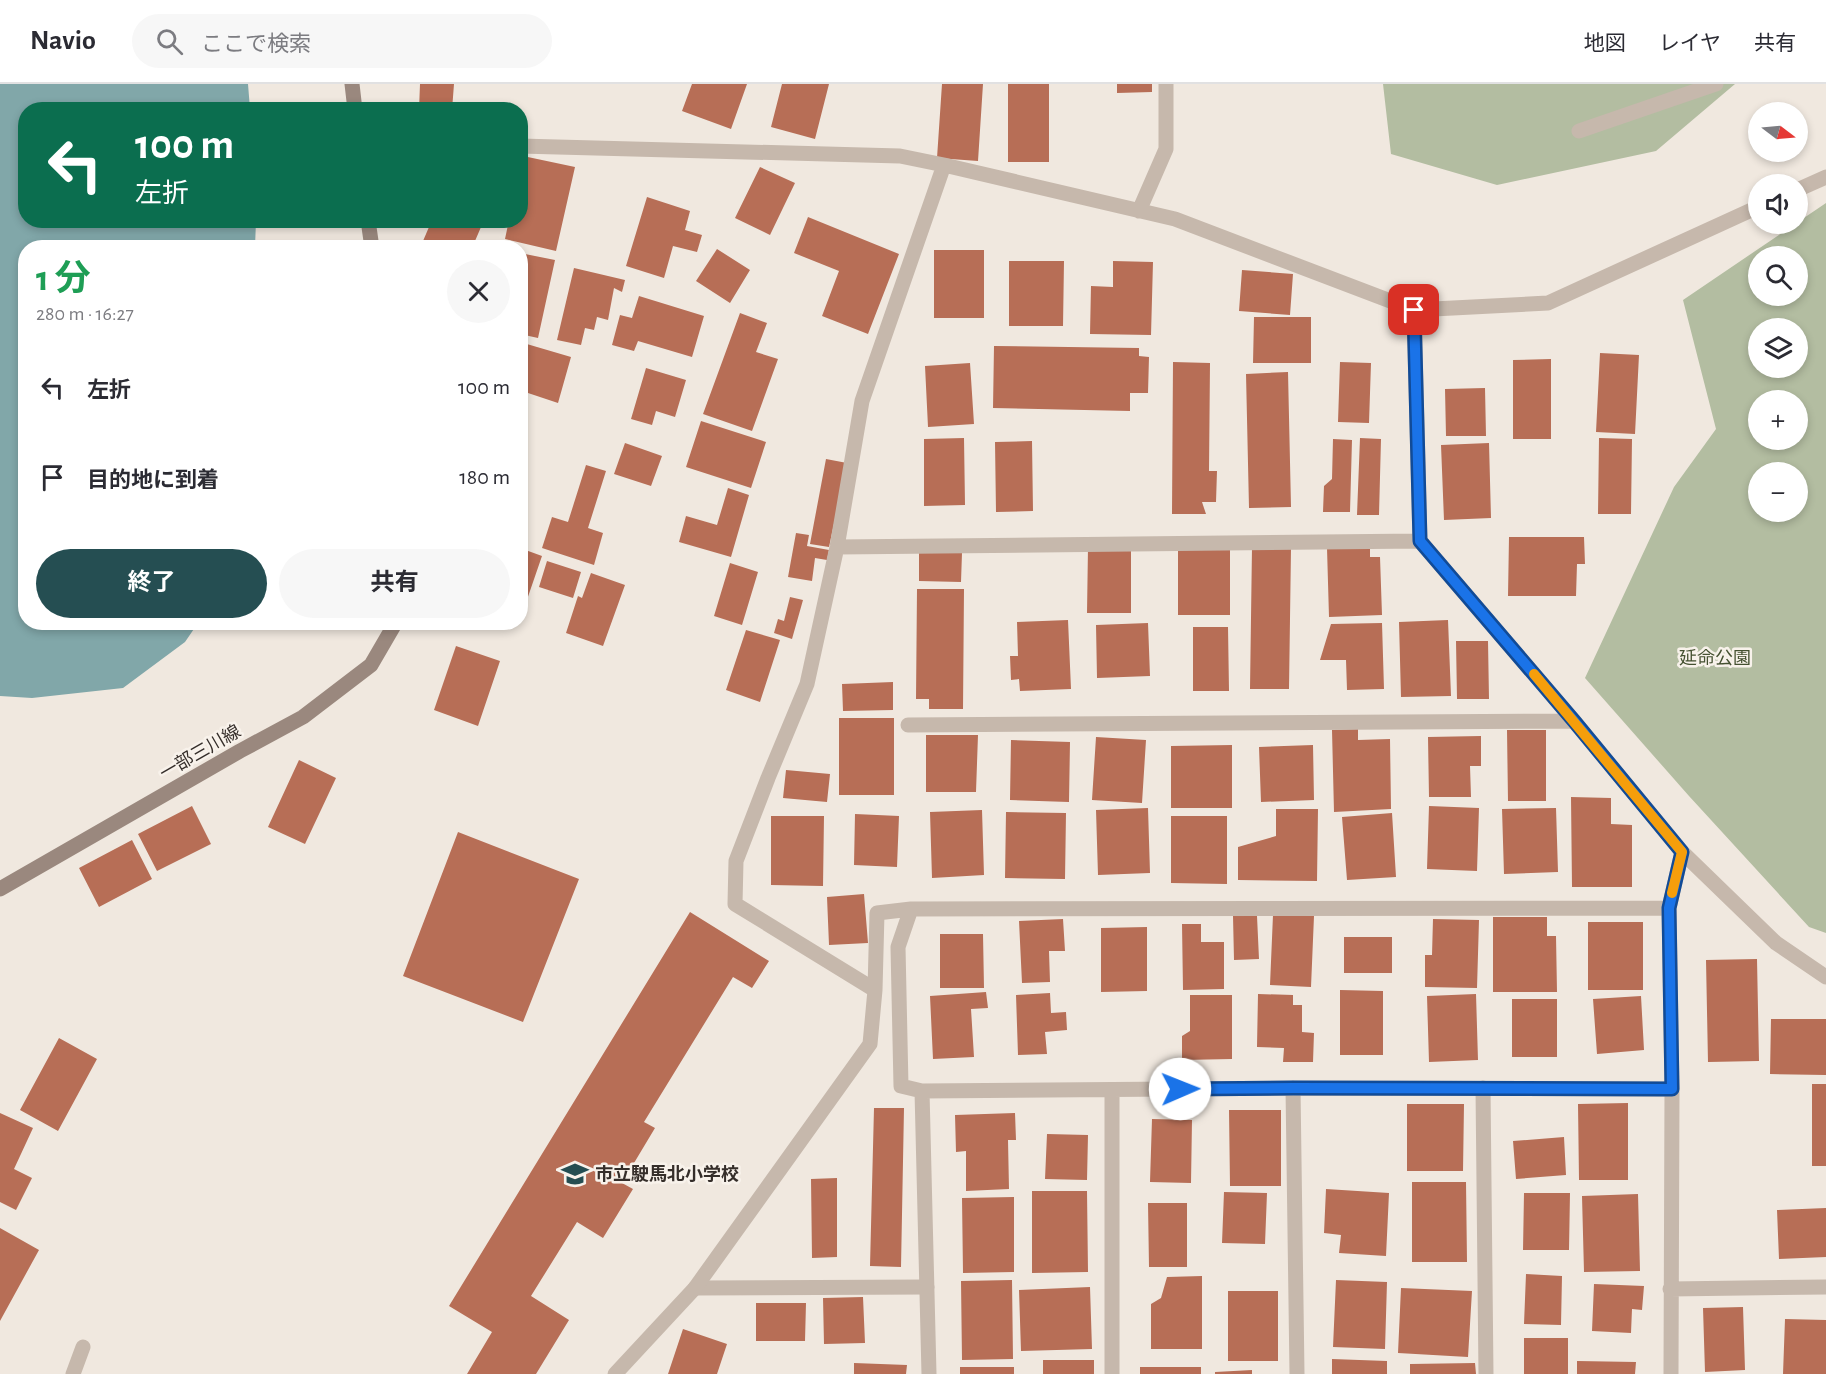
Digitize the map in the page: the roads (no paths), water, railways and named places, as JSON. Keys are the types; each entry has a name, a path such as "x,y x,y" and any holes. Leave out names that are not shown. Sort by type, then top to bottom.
{"main road":[{"path":"352,84 354,102"},
{"name":"一部三川線","path":"0,889 303,717 371,665 391,630"}],"street":[{"path":"1139,211 1166,149 1166,84"},
{"path":"1579,131 1716,84"},
{"path":"528,146 900,156 1175,219 1414,310 1548,303 1748,212"},
{"path":"875,990 735,904 736,861 807,684 837,547 862,401 944,165"},
{"path":"1808,185 1826,177"},
{"path":"1414,310 1420,541 1574,721 1682,852 1776,943 1826,977"},
{"path":"837,547 1420,541"},
{"path":"908,725 1574,721"},
{"path":"1671,1374 1672,1089 1669,908 1682,852"},
{"path":"615,1374 695,1288 870,1044 875,990 877,914 911,909 1669,908"},
{"path":"911,909 898,947 901,1086 922,1091 1293,1088 1672,1089"},
{"path":"1293,1088 1297,1374"},
{"path":"1484,1088 1486,1374"},
{"path":"1112,1090 1112,1374"},
{"path":"922,1091 929,1374"},
{"path":"695,1288 927,1287"},
{"path":"1670,1288 1826,1287"},
{"path":"74,1374 83,1347"}],"water":[{"path":"0,84 248,84 249,102 18,102 18,228 256,228 255,240 18,240 18,630 193,630 185,642 123,688 32,698 0,696"}],"place":[{"name":"市立駛馬北小学校","path":"575,1174"}],"park label":[{"name":"延命公園","path":"1715,658"}]}
